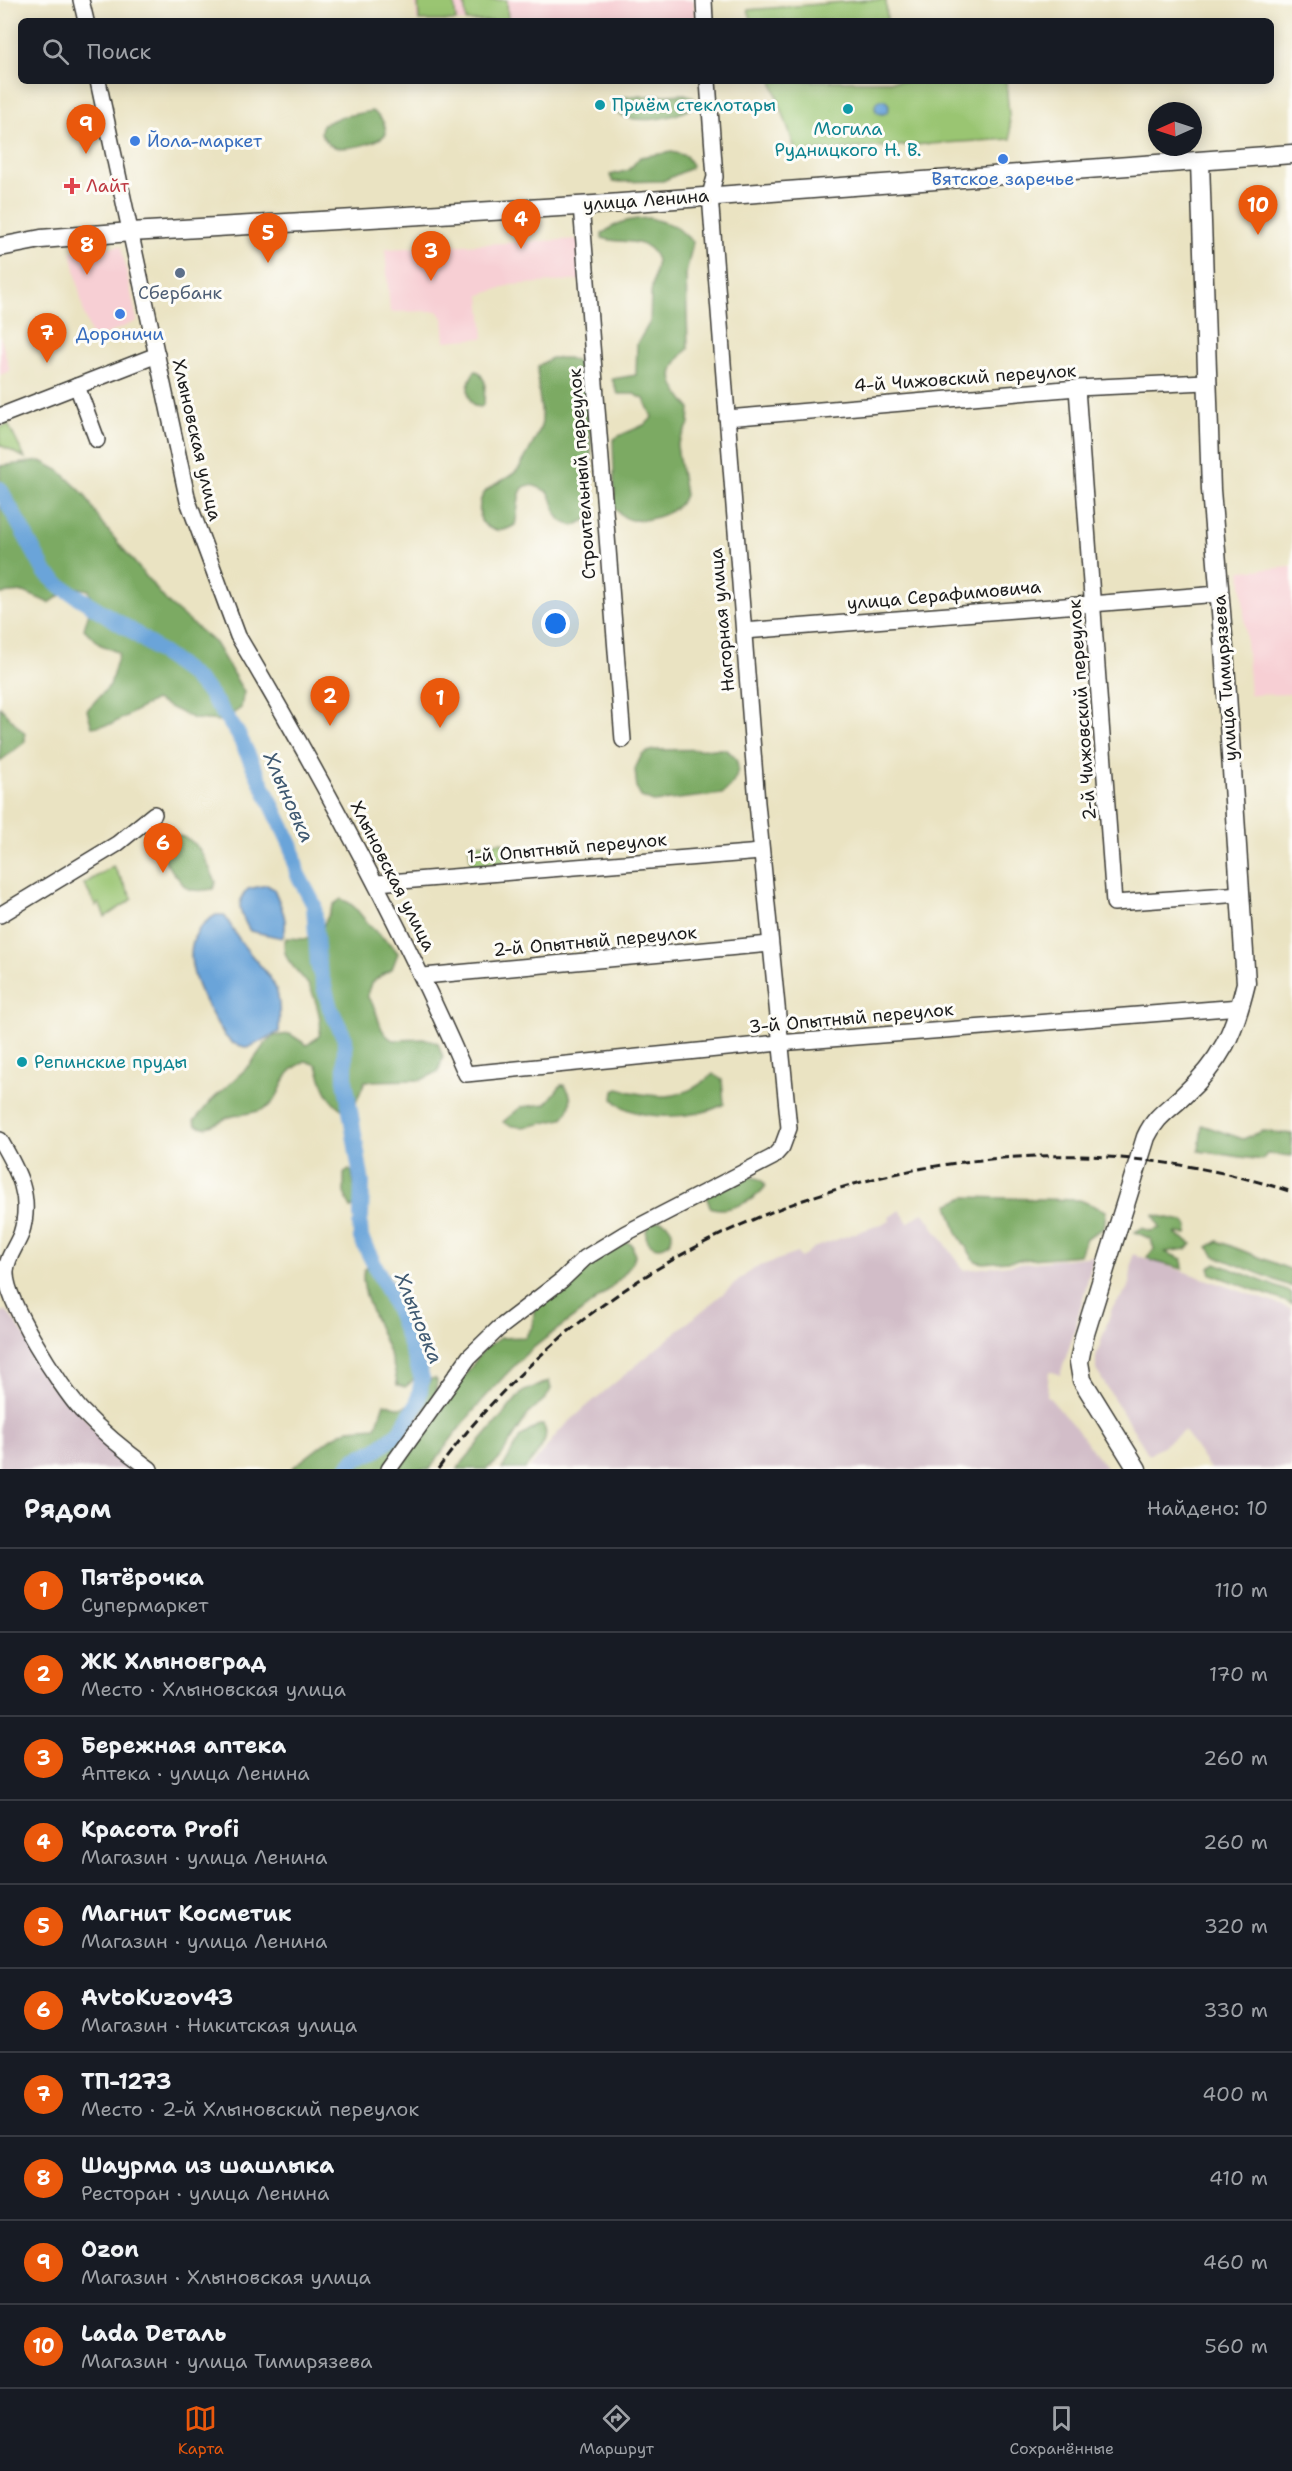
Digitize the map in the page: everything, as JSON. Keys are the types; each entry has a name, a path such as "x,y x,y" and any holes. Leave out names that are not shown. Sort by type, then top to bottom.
{"main road":[{"name":"улица Ленина","path":"0,247 41,238 582,205 1292,154"},
{"name":"улица Тимирязева","path":"1137,1469 1082,1380 1079,1362 1084,1337 1146,1137 1158,1116 1184,1095 1221,1053 1232,1034 1246,983 1211,490 1200,162"}],"street":[{"path":"81,0 85,18"},
{"path":"704,0 705,18"},
{"name":"Хлыновская улица","path":"99,84 188,501 228,613 238,636 322,781 377,883 424,976 466,1074"},
{"name":"Нагорная улица","path":"389,1469 454,1375 475,1351 585,1258 635,1228 766,1161 777,1153 786,1139 789,1128 761,852 727,418 710,195 715,177 708,84"},
{"name":"Строительный переулок","path":"582,205 623,740"},
{"path":"0,416 158,355"},
{"name":"4-й Чижовский переулок","path":"727,418 1077,388 1206,382"},
{"path":"77,386 97,440"},
{"name":"2-й Чижовский переулок","path":"1077,388 1095,601 1114,903 1241,894"},
{"name":"улица Серафимовича","path":"744,630 1095,601 1219,594"},
{"path":"0,915 117,844 154,814"},
{"name":"1-й Опытный переулок","path":"377,883 761,852"},
{"name":"2-й Опытный переулок","path":"424,976 770,944"},
{"name":"3-й Опытный переулок","path":"466,1074 779,1043 1240,1007"},
{"path":"0,1140 22,1178 25,1191 25,1218 8,1260 6,1282 18,1314 79,1408 111,1438 150,1469"},
{"path":"0,1255 14,1248"}],"shaded area":[{"path":"415,0 694,0 695,18 417,18"},
{"path":"581,239 583,280 511,285 480,295 484,338 445,341 443,318 438,311 390,312 385,249"},
{"path":"121,246 137,321 93,340 84,314 71,251"},
{"path":"0,335 10,371 0,375"},
{"path":"1292,567 1292,694 1250,695 1241,571"},
{"path":"900,1210 908,1223 923,1212 964,1270 1094,1256 1060,1375 1049,1371 1047,1395 1107,1469 529,1469 560,1430 754,1268 797,1253 801,1258 813,1248 890,1221 889,1217"},
{"path":"1133,1254 1292,1309 1292,1469 1210,1469 1184,1431 1149,1455 1096,1370 1096,1357 1112,1308 1129,1287"},
{"path":"6,1310 102,1441 134,1469 0,1469 0,1313"}],"green space":[{"path":"418,0 454,0 456,18 419,18"},
{"path":"464,0 507,0 508,18 466,18"},
{"path":"886,0 887,18 751,18 748,10"},
{"path":"773,84 1006,84 1011,139 796,152"},
{"path":"685,94 694,98 697,103 690,109 668,117 629,118 613,108 613,104 622,97"},
{"path":"372,111 385,126 386,134 382,138 359,146 343,148 327,143 321,133 322,125 340,117"},
{"path":"672,152 686,156 692,165 691,168 663,181 613,182 610,175 629,170 640,157"},
{"path":"650,218 675,226 693,242 686,274 688,349 675,365 672,378 678,392 690,408 689,424 677,446 685,495 677,507 662,515 631,520 615,509 613,440 645,424 652,417 644,399 634,394 618,394 612,379 636,375 637,344 650,322 651,293 657,260 653,252 641,244 602,238 602,234 624,222"},
{"path":"551,358 568,358 580,363 590,404 592,506 588,519 574,526 561,521 556,514 549,493 529,485 521,492 515,525 506,529 493,530 481,521 481,498 492,486 507,478 520,467 536,437 542,421 538,366"},
{"path":"475,371 479,372 485,382 484,404 481,407 474,406 468,393 470,380"},
{"path":"8,424 25,458 0,445 0,428"},
{"path":"41,461 60,471 85,495 101,522 168,603 215,643 244,692 241,708 222,721 194,719 155,700 112,724 92,727 87,710 110,685 119,653 99,644 84,629 92,602 89,590 74,587 49,603 24,592 0,594 0,466"},
{"path":"0,707 25,734 25,742 0,761"},
{"path":"724,749 735,759 738,771 733,783 722,794 653,802 641,797 637,789 635,769 642,754 653,750"},
{"path":"168,834 187,839 199,849 216,882 213,889 195,890 183,885 162,853 162,847"},
{"path":"503,842 505,863 471,866 469,845"},
{"path":"113,866 133,899 105,917 99,903 96,906 84,884"},
{"path":"341,899 355,908 398,953 392,969 375,980 368,992 368,998 375,1008 383,1031 393,1040 427,1039 438,1043 443,1057 438,1072 421,1080 365,1081 354,1107 343,1110 329,1096 317,1065 306,1061 291,1071 276,1098 267,1107 257,1112 232,1116 208,1127 196,1125 194,1121 211,1101 250,1065 264,1045 274,1036 290,1034 307,1045 319,1036 320,1018 314,997 305,980 287,958 284,945 286,938 306,939 318,936 334,904"},
{"path":"713,1074 722,1080 724,1104 699,1113 650,1115 622,1107 613,1099 614,1091 618,1089 657,1096 679,1094 690,1090"},
{"path":"561,1085 567,1089 570,1098 570,1106 562,1119 524,1127 516,1127 503,1122 521,1107 546,1104"},
{"path":"1202,1125 1243,1139 1263,1131 1292,1134 1292,1156 1267,1154 1262,1160 1199,1151"},
{"path":"349,1170 352,1172 358,1203 351,1208 344,1193 344,1173"},
{"path":"747,1177 761,1180 765,1187 740,1205 724,1209 710,1207 706,1196"},
{"path":"965,1197 1080,1200 1106,1211 1104,1228 1086,1238 1080,1255 983,1263 975,1261 957,1233 948,1205"},
{"path":"1154,1215 1183,1221 1188,1226 1187,1234 1175,1233 1192,1244 1186,1249 1165,1252 1182,1259 1183,1269 1153,1261 1147,1257 1154,1249 1151,1239 1135,1232 1142,1228 1151,1231 1160,1228"},
{"path":"659,1221 668,1225 672,1234 668,1243 659,1247 650,1243 646,1234 650,1225"},
{"path":"1218,1241 1292,1270 1292,1287 1215,1256 1208,1247"},
{"path":"625,1242 632,1244 635,1256 617,1281 603,1295 524,1356 474,1410 430,1469 399,1469 483,1350 500,1338 525,1337 533,1326 534,1309 607,1249"},
{"path":"371,1263 378,1264 384,1270 406,1314 418,1348 419,1363 415,1377 405,1387 397,1385 390,1356 366,1294 363,1281 364,1270"},
{"path":"1216,1263 1292,1293 1292,1304 1211,1274 1209,1268"},
{"path":"435,1378 436,1393 385,1469 291,1469 330,1439 349,1429 376,1427 384,1403 400,1408 418,1401 431,1379"},
{"path":"549,1381 551,1389 546,1398 529,1413 498,1461 486,1469 457,1469 522,1392"},
{"path":"539,1425 543,1425 546,1436 525,1469 502,1469 520,1437"}],"water":[{"path":"879,100 885,100 889,107 885,114 879,114 875,110 875,104"},
{"path":"267,885 274,889 284,914 285,927 282,938 250,931 240,910 241,899 248,889"},
{"name":"Репинские пруды","path":"216,915 224,915 241,942 274,983 277,992 280,1015 279,1032 248,1048 232,1043 225,1036 207,1007 194,973 191,956 193,941 201,927"}],"waterway":[{"name":"Хлыновка","path":"0,489 45,572 59,585 132,631 189,673 207,690 238,734 292,847 297,873 314,905 318,964 330,1008 345,1039 345,1080 362,1183 361,1216"},
{"name":"Хлыновка","path":"347,1469 355,1459 375,1451 399,1433 418,1402 422,1378 399,1314 361,1238 360,1225"}],"railway":[{"path":"438,1469 517,1377 609,1301 711,1239 821,1194 937,1166 1055,1156 1174,1164 1292,1192"}],"place":[{"name":"Приём стеклотары","path":"600,105"},
{"name":"Могила Рудницкого Н. В.","path":"848,109"},
{"name":"Йола-маркет","path":"135,141"},
{"name":"Ozon","path":"86,154"},
{"name":"Вятское заречье","path":"1003,159"},
{"name":"Лайт","path":"72,186"},
{"name":"Lada Dеталь","path":"1258,235"},
{"name":"Красота Profi","path":"521,249"},
{"name":"Магнит Косметик","path":"268,263"},
{"name":"Сбербанк","path":"180,273"},
{"name":"Шаурма из шашлыка","path":"87,275"},
{"name":"Бережная аптека","path":"431,281"},
{"name":"Дороничи","path":"120,314"},
{"name":"ТП-1273","path":"47,363"},
{"name":"ЖК Хлыновград","path":"330,726"},
{"name":"Пятёрочка","path":"440,728"},
{"name":"AvtoKuzov43","path":"163,873"},
{"name":"Репинские пруды","path":"22,1062"}]}
